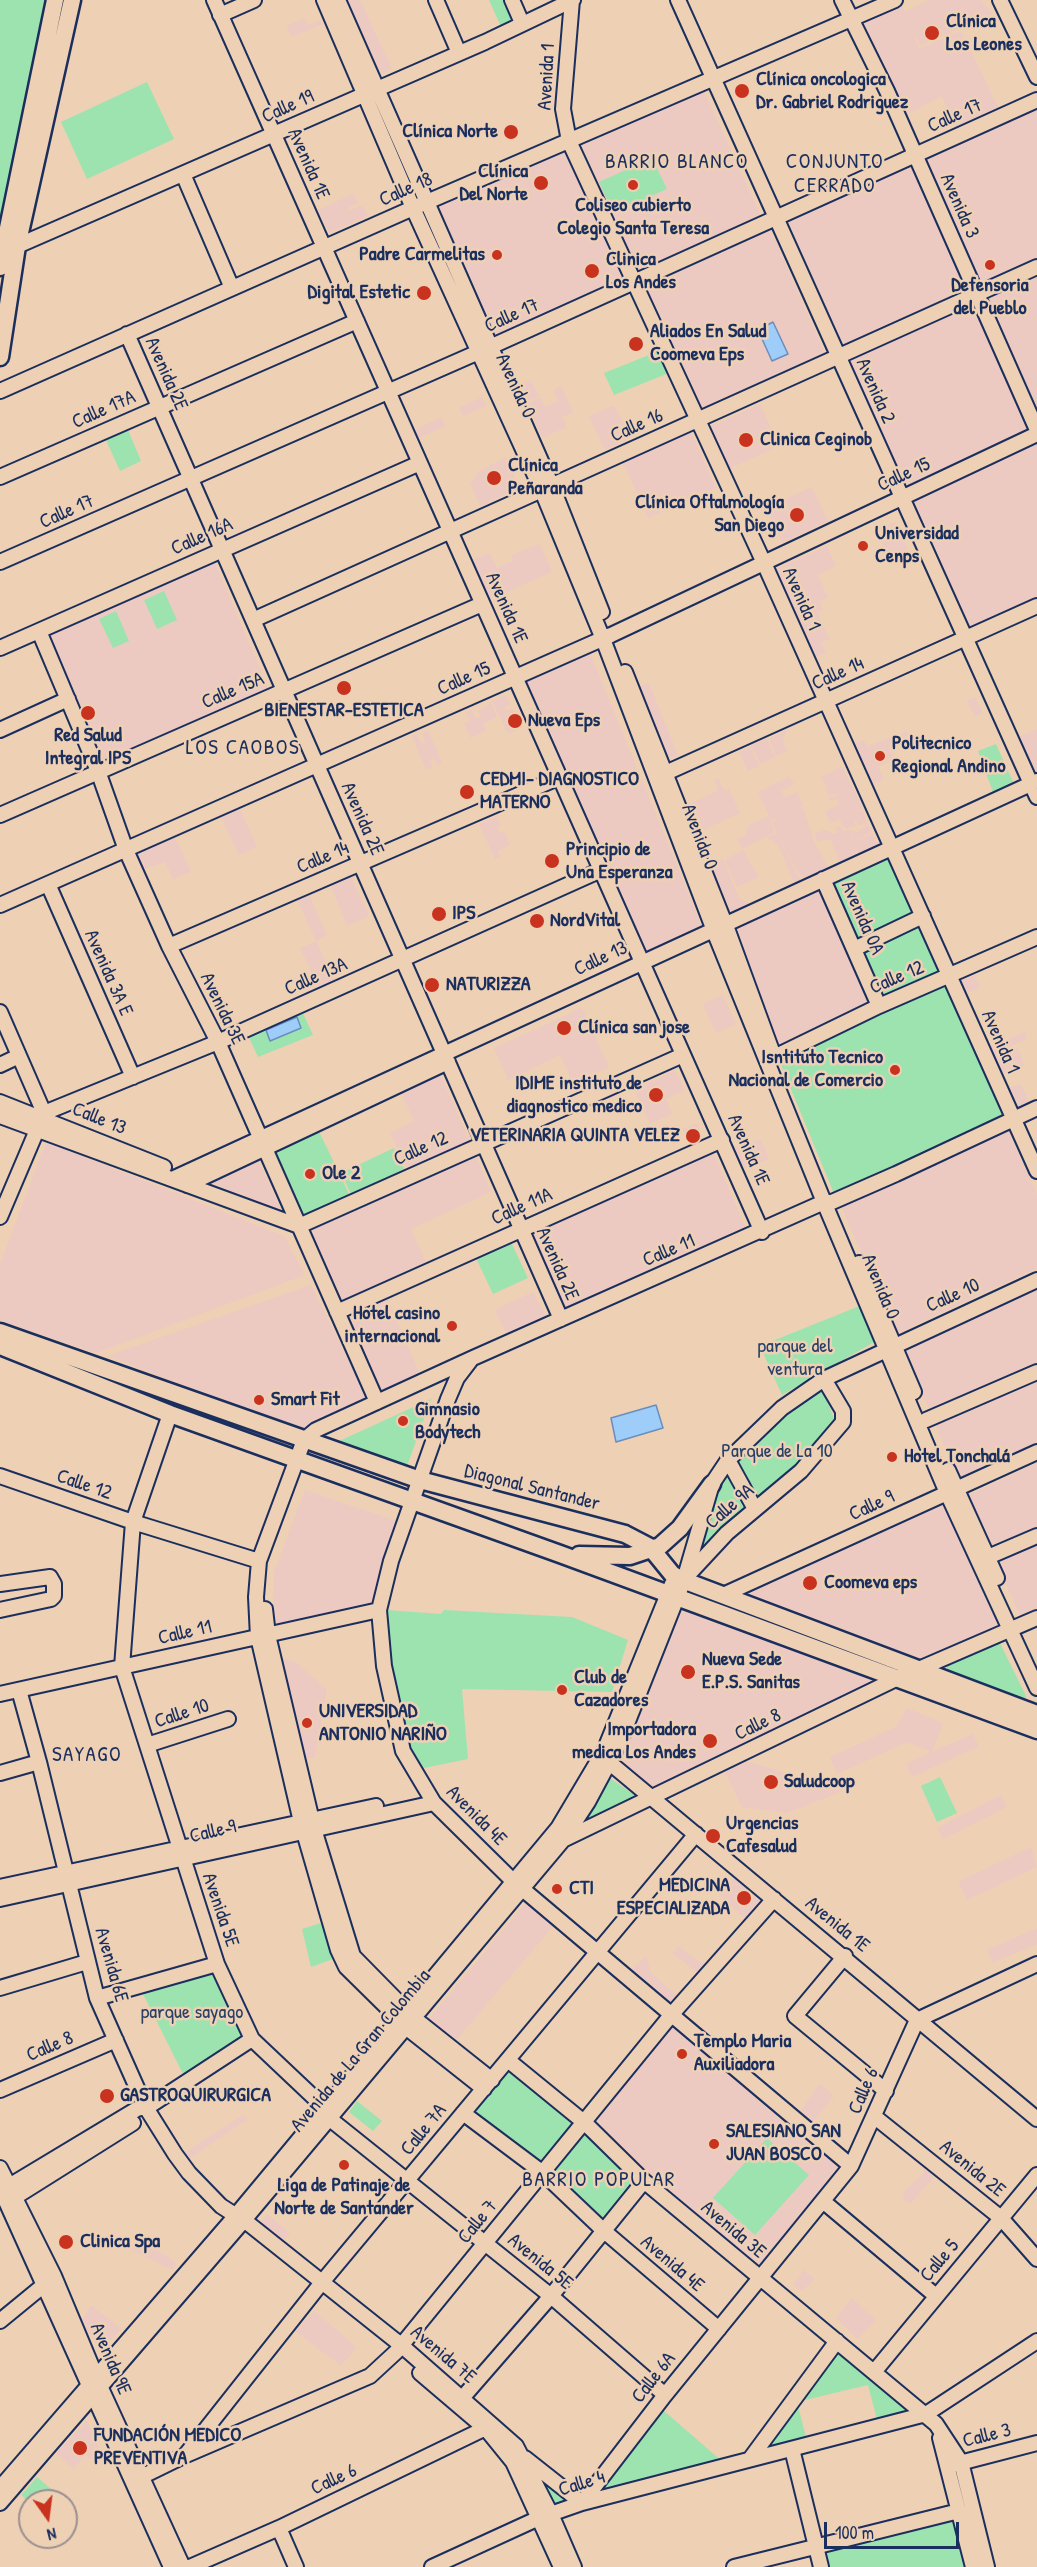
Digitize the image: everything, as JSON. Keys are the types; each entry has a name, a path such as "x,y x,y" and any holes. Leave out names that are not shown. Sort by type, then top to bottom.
{"main road":[{"path":"0,267 55,0"},
{"path":"0,357 17,246 72,0"},
{"name":"Diagonal Santander","path":"0,1332 311,1438 420,1480 625,1534 652,1550 679,1578 1037,1714"},
{"path":"0,1346 170,1414 268,1449 300,1465 411,1505 560,1554 1037,1730"},
{"path":"560,1554 612,1557 652,1550 680,1528 712,1484"},
{"path":"411,1505 420,1490 428,1489 487,1505 522,1508"}],"street":[{"name":"Avenida 1E","path":"214,0 762,1232"},
{"path":"220,15 254,0"},
{"name":"Avenida 0","path":"324,0 426,202 484,350"},
{"name":"Avenida 0","path":"338,0 413,208 484,350 547,489 828,1202 951,1491 1015,1628 1037,1665"},
{"path":"436,0 459,53"},
{"path":"512,0 522,23"},
{"name":"Calle 19","path":"17,246 459,53 572,0"},
{"name":"Avenida 1","path":"572,0 562,110 569,141 764,563 1037,1171"},
{"name":"Avenida 2","path":"678,0 965,638 1034,783 1037,797"},
{"name":"Avenida 3","path":"842,0 916,155 1037,432"},
{"name":"Calle 18","path":"0,391 426,202 895,0"},
{"path":"1000,0 1037,77"},
{"name":"Calle 17","path":"0,562 484,350 1037,100"},
{"path":"183,174 232,288"},
{"name":"Calle 16","path":"253,620 1037,267"},
{"name":"Calle 17A","path":"0,477 357,321"},
{"name":"Avenida 2E","path":"127,334 561,1319"},
{"name":"Calle 15","path":"0,905 607,637 1037,432"},
{"name":"Calle 16A","path":"0,648 420,463"},
{"name":"Calle 15A","path":"0,815 482,604"},
{"name":"Calle 14","path":"660,776 1037,606"},
{"name":"Avenida 3E","path":"39,631 98,771 126,850 169,946 218,1042 377,1402"},
{"path":"0,730 68,699"},
{"name":"Calle 14","path":"169,946 560,777"},
{"name":"Calle 13","path":"0,1102 181,1179 1034,783"},
{"name":"Calle 13A","path":"41,1120 601,870"},
{"name":"Avenida 0A","path":"823,879 879,1006"},
{"name":"Avenida 3A E","path":"48,884 133,1077"},
{"path":"854,949 922,916"},
{"name":"Avenida 0","path":"720,930 774,1057 828,1202"},
{"name":"Calle 12","path":"774,1057 879,1006 1037,937"},
{"path":"0,1012 19,1056 41,1120 0,1217"},
{"name":"Calle 12","path":"299,1226 683,1055"},
{"path":"0,1065 19,1056"},
{"name":"Calle 11","path":"311,1438 377,1402 473,1358 762,1232 1037,1108"},
{"name":"Calle 13","path":"0,1116 41,1120"},
{"name":"Calle 11A","path":"338,1312 520,1228 722,1140"},
{"path":"181,1179 299,1226"},
{"name":"Calle 10","path":"679,1578 712,1484 728,1460 782,1408 824,1379 1037,1280"},
{"name":"Avenida 0","path":"890,1347 926,1420 951,1491 988,1557 1037,1688"},
{"name":"Avenida 4E","path":"473,1358 460,1373 452,1388 391,1561 379,1610 384,1666 403,1751 431,1799 518,1884 851,2166"},
{"path":"926,1420 1037,1372"},
{"name":"Calle 9A","path":"679,1578 727,1533 801,1471 843,1422 843,1411 824,1379"},
{"name":"Avenida 5E","path":"170,1414 133,1522 122,1667 217,1964 252,2039 328,2114 407,2181 552,2296 665,2395"},
{"path":"311,1438 259,1561 256,1597 263,1636 338,1950 346,1966 488,2084"},
{"name":"Calle 9","path":"723,1595 1037,1452"},
{"path":"728,1460 755,1509"},
{"path":"263,1636 265,1572 300,1465"},
{"name":"Calle 12","path":"0,1476 133,1522 259,1561"},
{"path":"988,1557 1037,1536"},
{"path":"0,1584 50,1577 54,1584 54,1596 51,1599 0,1610"},
{"name":"Avenida de La Gran Colombia","path":"518,1884 563,1840 610,1763 679,1578"},
{"name":"Avenida de La Gran Colombia","path":"0,2488 240,2221 518,1884 596,1767 673,1595"},
{"name":"Calle 11","path":"0,1694 379,1610"},
{"name":"Calle 8","path":"563,1840 898,1678 1037,1618"},
{"name":"Avenida 6E","path":"19,1690 97,1998 148,2107 189,2173 221,2206 240,2221"},
{"name":"Calle 10","path":"147,1745 228,1719"},
{"path":"0,1773 39,1762"},
{"name":"Avenida 1E","path":"610,1763 845,1956 917,2020 1037,2119"},
{"name":"Calle 9","path":"0,1887 68,1878 431,1799"},
{"name":"Calle 7A","path":"186,2455 321,2285 463,2113 510,2061 696,1834"},
{"name":"Calle 9","path":"0,1899 68,1878"},
{"name":"Calle 7","path":"141,2477 186,2455 370,2376 398,2349 672,2014 774,1899"},
{"path":"845,1956 795,2016 886,2091"},
{"path":"0,1988 87,1962"},
{"path":"97,1998 217,1964"},
{"path":"917,2020 1037,1964"},
{"name":"Calle 6","path":"760,2279 851,2166 917,2020"},
{"path":"5,2194 142,2117 148,2107 252,2039"},
{"name":"Calle 8","path":"0,2090 116,2040"},
{"name":"Avenida 3E","path":"510,2061 585,2123 644,2181 931,2419"},
{"name":"Avenida 4E","path":"463,2113 543,2173 604,2231 719,2329"},
{"name":"Avenida 2E","path":"875,2116 1001,2218 1037,2259"},
{"name":"Avenida 9E","path":"0,2168 5,2194 49,2280 171,2567"},
{"name":"Calle 5","path":"874,2372 1037,2175"},
{"path":"459,2401 552,2296 644,2181"},
{"path":"824,2202 936,2296"},
{"name":"Avenida 7E","path":"240,2221 321,2285 490,2427 518,2459 545,2516 574,2567"},
{"name":"Calle 6A","path":"582,2503 665,2395 760,2279"},
{"path":"0,2321 49,2280"},
{"path":"750,2458 837,2341"},
{"name":"Calle 4","path":"432,2567 545,2516 582,2503 750,2458 931,2419 1037,2341"},
{"name":"Avenida de La Gran Colombia","path":"0,2503 94,2385"},
{"name":"Avenida 9E","path":"94,2385 141,2477 183,2567"},
{"path":"931,2419 954,2464 987,2567"},
{"name":"Calle 6","path":"190,2567 279,2528 490,2427"},
{"name":"Calle 3","path":"954,2464 1037,2443"},
{"path":"792,2449 822,2567"},
{"path":"518,2459 582,2503"},
{"path":"954,2464 959,2511 973,2567"},
{"path":"734,2567 959,2511"},
{"name":"Avenida 7E","path":"545,2516 561,2567"},
{"path":"279,2528 296,2567"}],"shaded area":[{"path":"346,0 360,0 392,69 379,75"},
{"path":"928,0 981,0 993,14 920,46 912,30 919,49 961,31 1000,111 957,131 942,96 902,117 857,22 900,3 905,12"},
{"path":"305,18 308,25 321,20 323,24 291,37 286,26"},
{"path":"704,91 761,216 640,273 581,144"},
{"path":"1037,105 1037,600 962,634 779,222"},
{"path":"563,151 569,152 630,282 490,346 437,204"},
{"path":"353,194 358,203 348,208 349,211 362,205 368,216 329,233 318,210"},
{"path":"769,226 826,356 697,416 640,285"},
{"path":"531,380 539,396 528,401 523,385"},
{"path":"561,386 573,413 562,417 567,427 542,438 527,404 540,397 545,407 558,401 553,390"},
{"path":"482,397 486,406 463,416 459,408"},
{"name":"Clinica Ceginob","path":"760,404 779,446 729,469 709,427"},
{"path":"614,405 631,438 605,450 589,416"},
{"path":"441,417 446,426 416,439 412,432"},
{"path":"690,430 716,488 648,518 622,460"},
{"name":"Clínica Peñaranda","path":"506,457 519,488 480,506 470,484 478,472"},
{"name":"Clínica Oftalmología San Diego","path":"812,487 828,521 782,543 766,508"},
{"path":"895,522 908,549 888,558 881,543 887,539 882,528"},
{"path":"540,544 552,572 490,599 472,560 490,553 497,568 513,561 511,555"},
{"path":"827,546 836,566 818,575 828,598 819,601 823,610 817,612 829,639 821,643 826,653 812,659 775,570"},
{"path":"213,558 271,694 94,772 35,640"},
{"path":"588,648 703,929 644,956 521,679"},
{"path":"649,683 678,755 668,759 638,687"},
{"path":"506,695 510,704 505,707 506,711 513,709 522,728 508,734 492,701"},
{"path":"975,697 983,712 975,717 967,701"},
{"path":"491,702 497,717 483,724 486,731 470,738 464,723 470,721 467,712 471,710 476,718 480,716 477,711"},
{"path":"1037,729 1037,775 1035,776 1017,738"},
{"path":"428,730 442,763 437,765 434,759 430,760 433,767 426,770 412,736 417,734 422,744 425,742 422,733"},
{"path":"786,731 783,741 787,751 776,756 769,739"},
{"path":"908,731 909,736 898,739 894,743 899,749 891,753 894,760 878,767 884,779 871,785 863,767 864,764 852,745 863,740 871,750 869,746 872,744"},
{"path":"767,739 775,757 761,764 751,746"},
{"path":"750,747 759,766 748,771 739,752"},
{"path":"842,766 863,808 846,817 862,810 867,823 858,826 856,822 862,817 854,821 856,826 845,829 839,819 830,823 825,811 839,804 837,799 829,801 829,797 836,796 837,793 828,795 826,784 820,778"},
{"path":"790,776 794,784 781,791 785,797 797,792 803,806 798,809 803,808 815,844 829,869 806,881 799,874 772,824 775,819 771,819 758,792"},
{"path":"718,778 725,791 729,789 740,813 701,831 688,805 718,790 714,780"},
{"path":"239,807 257,847 239,855 220,815"},
{"path":"769,816 774,833 742,849 737,839 745,835 749,825"},
{"path":"497,817 501,825 497,827 500,833 504,831 510,845 498,851 500,857 495,859 479,824"},
{"path":"868,824 872,832 855,841 873,834 879,847 869,851 867,847 868,851 859,855 854,844 858,855 841,864 830,839 817,842 815,833 826,830 833,834 838,832 835,827 841,826 843,831 849,830 853,842 850,830 857,832"},
{"path":"777,833 798,876 803,881 793,881 781,851 774,841 766,838"},
{"path":"175,837 191,872 173,879 165,862 141,870 134,855"},
{"path":"743,850 759,877 737,887 725,860"},
{"path":"723,859 739,898 758,908 728,922 704,868"},
{"path":"350,874 369,916 347,926 329,881"},
{"path":"821,888 876,1009 780,1051 731,930"},
{"path":"307,890 327,935 316,941 295,895"},
{"path":"316,941 335,982 320,989 300,948"},
{"path":"975,975 980,988 964,994 959,981"},
{"path":"723,995 736,1024 716,1033 703,1004"},
{"name":"Clínica san jose","path":"582,1008 609,1067 574,1084 560,1055 508,1080 494,1048"},
{"path":"1025,1032 1027,1039 1000,1050 1002,1053 1018,1048 1024,1065 999,1076 989,1046"},
{"path":"438,1070 472,1145 409,1172 390,1133 414,1121 399,1088"},
{"name":"IDIME instituto de diagnostico medico","path":"675,1070 685,1090 666,1099 672,1114 650,1124 634,1090"},
{"path":"1021,1084 1031,1106 1016,1113 1006,1089"},
{"name":"VETERINARIA QUINTA VELEZ","path":"698,1123 701,1139 689,1144 682,1129"},
{"path":"1007,1128 1037,1194 1037,1268 896,1334 841,1206"},
{"path":"761,1139 769,1159 739,1172 730,1150"},
{"path":"46,1142 284,1236 305,1275 96,1353 0,1321 0,1264"},
{"path":"712,1150 748,1233 564,1314 527,1230"},
{"path":"474,1151 491,1192 411,1229 428,1267 339,1306 304,1227"},
{"path":"255,1155 283,1212 207,1181"},
{"path":"311,1285 369,1402 306,1432 107,1356"},
{"path":"1037,1287 1037,1448 960,1484 903,1347"},
{"path":"533,1292 547,1318 508,1337 495,1310"},
{"path":"387,1297 420,1374 378,1393 345,1315"},
{"path":"1037,1463 1037,1530 991,1551 967,1496"},
{"path":"305,1490 397,1521 371,1607 272,1628 274,1572"},
{"path":"943,1501 1000,1627 914,1665 738,1597"},
{"path":"1037,1541 1037,1610 1021,1617 995,1560"},
{"path":"681,1607 887,1679 644,1793 619,1763"},
{"name":"UNIVERSIDAD ANTONIO NARIÑO","path":"276,1657 296,1662 327,1690 315,1757 302,1760"},
{"path":"907,1708 943,1723 932,1752 973,1734 979,1746 912,1777 906,1764 931,1752 907,1742 837,1774 830,1757 896,1727"},
{"name":"Saludcoop","path":"747,1761 843,1791 787,1813 742,1807 725,1772"},
{"path":"1001,1795 1007,1807 943,1839 937,1828"},
{"path":"1031,1847 1037,1867 967,1900 958,1882"},
{"name":"MEDICINA ESPECIALIZADA","path":"736,1875 769,1901 751,1924 719,1895 711,1904"},
{"path":"530,1898 557,1922 452,2045 426,2022"},
{"path":"1037,1928 1037,1944 993,1963 987,1950"},
{"path":"678,1946 710,1969 703,1977 673,1954"},
{"path":"646,1956 651,1973 683,2000 672,2007 631,1970"},
{"name":"SALESIANO SAN JUAN BOSCO","path":"671,2017 846,2166 762,2275 581,2123"},
{"path":"820,2083 834,2096 809,2127 796,2116"},
{"path":"243,2115 248,2119 186,2161 181,2155"},
{"path":"924,2168 935,2176 910,2204 904,2199 903,2193 922,2175"},
{"path":"267,2214 290,2233 281,2244 258,2225"},
{"path":"137,2238 176,2262 173,2270 131,2250"},
{"path":"804,2270 815,2279 802,2291 793,2284"},
{"path":"852,2298 876,2320 857,2339 836,2318"},
{"path":"91,2305 122,2329 100,2351 81,2321"},
{"path":"314,2311 357,2347 341,2366 295,2331"},
{"path":"87,2420 103,2457 96,2464 86,2455 73,2469 56,2453"}],"green space":[{"path":"0,0 50,0 0,228"},
{"path":"489,0 511,0 520,21 502,29"},
{"path":"147,82 174,139 87,179 61,122"},
{"name":"Coliseo cubierto Colegio Santa Teresa","path":"652,158 667,189 613,213 599,182"},
{"path":"659,351 669,373 614,395 604,373"},
{"path":"128,430 141,461 120,471 106,440"},
{"path":"164,591 177,620 157,629 144,600"},
{"path":"116,611 129,641 113,648 99,619"},
{"path":"996,744 1013,782 993,792 978,751"},
{"path":"888,855 917,916 854,946 827,885"},
{"path":"919,921 945,977 882,1005 858,949"},
{"path":"945,984 1005,1121 835,1196 779,1060"},
{"path":"301,1009 313,1035 258,1057 247,1033"},
{"name":"Ole 2","path":"317,1127 350,1196 300,1217 272,1152"},
{"name":"Ole 2","path":"394,1148 405,1171 352,1196 341,1173"},
{"path":"511,1242 528,1278 493,1294 476,1258"},
{"name":"parque del ventura","path":"862,1305 876,1341 782,1395 760,1346"},
{"name":"Parque de La 10","path":"822,1386 834,1419 818,1445 798,1469 754,1503 735,1465 784,1411"},
{"name":"Gimnasio Bodytech","path":"431,1399 406,1469 335,1443"},
{"name":"Parque de La 10","path":"729,1470 752,1508 692,1564 704,1513"},
{"name":"Club de Cazadores","path":"387,1610 441,1614 444,1610 572,1617 628,1640 612,1692 462,1689 468,1759 419,1769 407,1744 389,1689"},
{"path":"999,1641 1026,1696 1025,1699 947,1671 947,1666 951,1663"},
{"path":"940,1777 957,1813 937,1822 921,1786"},
{"path":"610,1778 640,1799 579,1827"},
{"path":"324,1922 336,1958 311,1967 302,1929"},
{"name":"parque sayago","path":"211,1968 243,2038 184,2076 140,1988"},
{"path":"502,2062 573,2124 533,2169 464,2109"},
{"path":"357,2101 382,2121 373,2131 349,2112"},
{"path":"577,2128 638,2180 599,2225 538,2173"},
{"path":"767,2138 809,2175 755,2235 713,2198"},
{"path":"834,2347 919,2413 878,2423 868,2385 797,2402 807,2441 763,2448"},
{"path":"663,2410 724,2463 594,2497"},
{"path":"535,2470 573,2502 552,2508"},
{"path":"37,2477 51,2489 26,2489"},
{"path":"958,2516 971,2567 828,2567 824,2548"}],"water":[{"path":"773,322 788,354 772,361 758,330"},
{"path":"297,1017 301,1028 270,1041 266,1030"},
{"path":"656,1405 663,1428 616,1442 611,1418"}],"place":[{"name":"Clínica Los Leones","path":"932,33"},
{"name":"Clínica oncologica Dr. Gabriel Rodriguez","path":"742,91"},
{"name":"Clínica Norte","path":"511,132"},
{"name":"Clínica Del Norte","path":"541,183"},
{"name":"Coliseo cubierto Colegio Santa Teresa","path":"633,185"},
{"name":"Padre Carmelitas","path":"497,255"},
{"name":"Defensoria del Pueblo","path":"990,265"},
{"name":"Clinica Los Andes","path":"592,271"},
{"name":"Digital Estetic","path":"424,293"},
{"name":"Aliados En Salud Coomeva Eps","path":"636,344"},
{"name":"Clinica Ceginob","path":"746,440"},
{"name":"Clínica Peñaranda","path":"494,478"},
{"name":"Clínica Oftalmología San Diego","path":"797,515"},
{"name":"Universidad Cenps","path":"863,546"},
{"name":"BIENESTAR-ESTETICA","path":"344,688"},
{"name":"Red Salud Integral IPS","path":"88,713"},
{"name":"Nueva Eps","path":"515,721"},
{"name":"Politecnico Regional Andino","path":"880,756"},
{"name":"CEDMI- DIAGNOSTICO MATERNO","path":"467,792"},
{"name":"Principio de Una Esperanza","path":"552,861"},
{"name":"IPS","path":"439,914"},
{"name":"NordVital","path":"537,921"},
{"name":"NATURIZZA","path":"432,985"},
{"name":"Clínica san jose","path":"564,1028"},
{"name":"Isntituto Tecnico Nacional de Comercio","path":"895,1070"},
{"name":"IDIME instituto de diagnostico medico","path":"656,1095"},
{"name":"VETERINARIA QUINTA VELEZ","path":"693,1136"},
{"name":"Ole 2","path":"310,1174"},
{"name":"Hotel casino internacional","path":"452,1326"},
{"name":"Smart Fit","path":"259,1400"},
{"name":"Gimnasio Bodytech","path":"403,1421"},
{"name":"Hotel Tonchalá","path":"892,1457"},
{"name":"Coomeva eps","path":"810,1583"},
{"name":"Nueva Sede E.P.S. Sanitas","path":"688,1672"},
{"name":"Club de Cazadores","path":"562,1690"},
{"name":"UNIVERSIDAD ANTONIO NARIÑO","path":"307,1723"},
{"name":"Importadora medica Los Andes","path":"710,1741"},
{"name":"Saludcoop","path":"771,1782"},
{"name":"Urgencias Cafesalud","path":"713,1836"},
{"name":"CTI","path":"557,1889"},
{"name":"MEDICINA ESPECIALIZADA","path":"744,1898"},
{"name":"Templo Maria Auxiliadora","path":"682,2054"},
{"name":"GASTROQUIRURGICA","path":"107,2096"},
{"name":"SALESIANO SAN JUAN BOSCO","path":"714,2144"},
{"name":"Liga de Patinaje de Norte de Santander","path":"344,2165"},
{"name":"Clinica Spa","path":"66,2242"},
{"name":"FUNDACIÓN MEDICO PREVENTIVA","path":"80,2448"}],"district":[{"name":"BARRIO BLANCO","path":"677,162"},
{"name":"CONJUNTO CERRADO","path":"835,174"},
{"name":"LOS CAOBOS","path":"243,748"},
{"name":"SAYAGO","path":"87,1755"},
{"name":"BARRIO POPULAR","path":"599,2180"}]}
